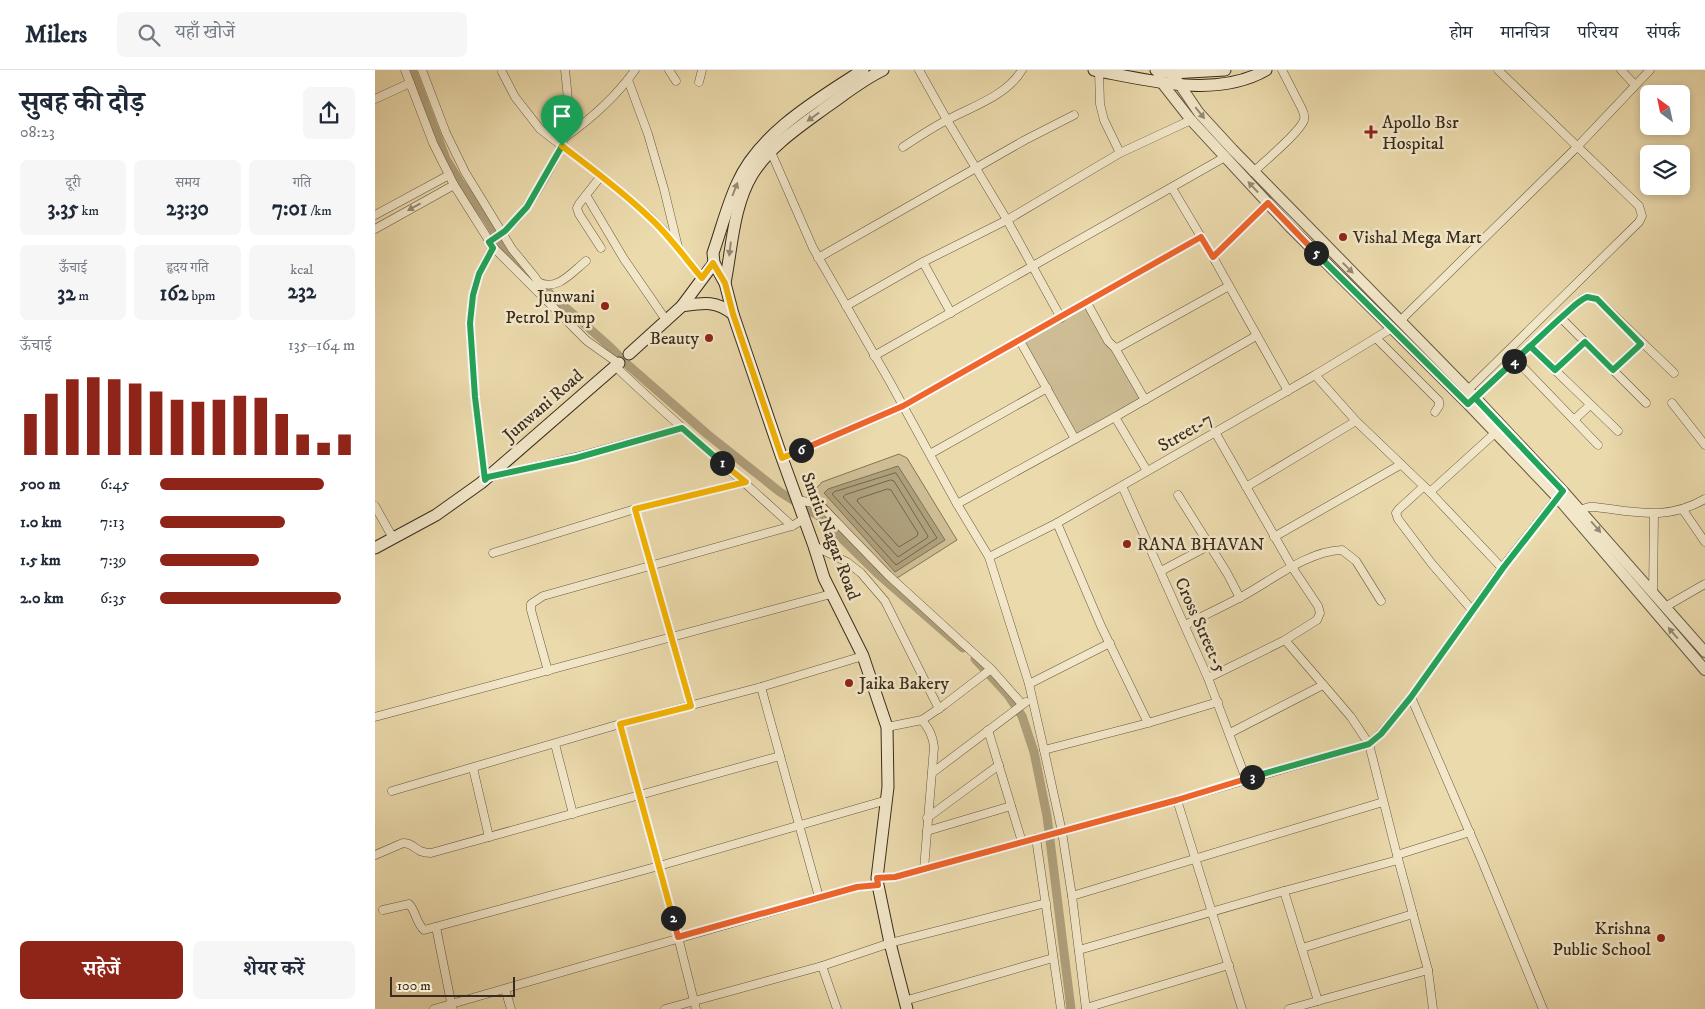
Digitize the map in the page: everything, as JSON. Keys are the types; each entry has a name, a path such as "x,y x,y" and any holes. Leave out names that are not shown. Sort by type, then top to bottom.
{"main road":[{"name":"Junwani Road","path":"725,283 738,210 752,176 771,152 863,70"},
{"name":"Junwani Road","path":"629,354 682,306 713,263 713,253 737,184 747,166 765,142 793,118 883,70"},
{"path":"1096,70 1179,84 1233,82 1247,79 1267,70"},
{"path":"1155,70 1225,70"},
{"path":"713,263 725,283"},
{"name":"Smriti Nagar Road","path":"725,283 733,314 824,578 863,656 887,727 887,800 878,882 905,1005"},
{"path":"682,306 702,303 714,304 724,307 733,314"},
{"name":"Junwani Road","path":"375,548 436,515 486,478 617,364"}],"street":[{"path":"405,70 433,143 454,185 537,291 587,341 617,364 657,407 746,482 792,526"},
{"path":"422,70 446,134 495,239 545,286 558,284 586,261"},
{"path":"669,70 676,81"},
{"path":"699,82 702,70"},
{"path":"919,70 1007,220 1061,318"},
{"path":"903,147 1009,86 1022,70"},
{"path":"1096,70 1104,120 1120,153"},
{"path":"1155,70 1160,82 1191,120 1290,228 1396,324"},
{"path":"1253,172 1297,130 1304,120 1305,115 1282,70"},
{"path":"1470,397 1639,222 1642,216 1639,206 1498,70"},
{"path":"1621,70 1635,85"},
{"name":"Street-7","path":"989,557 1057,523 1315,376 1396,324 1577,147 1650,70"},
{"path":"565,71 567,128 563,142 527,207 495,239 479,274 473,295 470,323 475,397 486,478 576,458 682,428"},
{"path":"1171,71 1188,99 1253,172 1396,324 1470,397 1653,593 1705,652"},
{"path":"502,72 515,97 540,129 563,142 650,217 702,278"},
{"path":"563,142 600,110 631,74"},
{"path":"631,74 664,189 678,250"},
{"path":"375,99 410,83"},
{"path":"818,258 1043,130 1075,115"},
{"path":"846,306 923,262 1007,220 1120,153 1191,120"},
{"path":"771,152 818,258 989,557 1029,684 1062,832 1086,1008 1229,966"},
{"path":"874,356 1225,157"},
{"path":"375,215 449,175"},
{"path":"601,176 577,208 601,248"},
{"path":"375,229 454,185"},
{"path":"1172,188 1288,391"},
{"path":"586,195 624,259 667,320"},
{"path":"1213,257 1268,203"},
{"path":"782,458 903,406 1201,237"},
{"path":"923,262 951,313"},
{"path":"537,291 539,282"},
{"path":"1115,348 1125,345 1229,286"},
{"path":"1470,397 1516,360 1582,299 1587,297 1597,299 1641,344 1673,373"},
{"path":"1087,303 1145,400"},
{"path":"1561,318 1646,403"},
{"path":"957,504 1115,417 1256,336"},
{"path":"1376,338 1439,401 1439,406 1435,412"},
{"path":"1020,340 1075,439"},
{"path":"1555,370 1585,342"},
{"path":"1613,370 1641,344"},
{"path":"1530,346 1618,431"},
{"name":"Junwani Road","path":"617,364 629,354"},
{"path":"1516,360 1598,445"},
{"path":"1315,376 1356,421 1430,492 1503,568"},
{"path":"930,454 1047,388"},
{"path":"1470,397 1495,433 1560,494"},
{"path":"1672,403 1705,445"},
{"path":"1574,420 1590,405"},
{"path":"1115,417 1147,472"},
{"path":"1246,487 1356,421"},
{"path":"1208,678 1285,640 1317,620 1320,613 1318,606 1274,537 1215,432"},
{"path":"1430,492 1495,433"},
{"path":"1274,537 1400,465"},
{"path":"493,553 635,509 746,482"},
{"name":"Cross Street-5","path":"1122,486 1208,678 1246,779"},
{"path":"1423,486 1399,509 1396,513 1397,519 1432,564 1473,611"},
{"path":"1178,494 1227,573 1240,598"},
{"path":"434,1009 452,1006 678,937 1177,800 1369,744 1381,734 1411,697 1503,568 1560,494"},
{"path":"1576,512 1595,507 1654,514 1670,513 1683,510 1705,499"},
{"path":"798,500 818,504 823,507 888,575 991,669 1023,704"},
{"path":"375,506 393,538"},
{"path":"635,509 691,706"},
{"path":"1683,510 1705,542"},
{"path":"1576,512 1705,668"},
{"path":"1653,593 1654,514"},
{"path":"549,671 531,610 531,604 543,596 792,526 804,519"},
{"path":"1057,523 1124,677 1148,723"},
{"path":"1161,571 1210,545"},
{"path":"814,546 847,562 874,587 885,601 939,708"},
{"path":"1185,625 1240,598 1292,567 1332,550 1342,550 1356,561 1381,601"},
{"path":"1665,607 1705,584"},
{"path":"375,717 831,594"},
{"path":"1285,640 1351,718 1369,744 1428,970 1433,1009"},
{"path":"1029,684 1110,643"},
{"path":"392,791 620,724 761,687 863,656"},
{"path":"887,727 922,720 991,669"},
{"path":"1230,733 1323,685"},
{"path":"761,687 819,898"},
{"path":"1411,697 1470,832 1543,1009"},
{"path":"932,773 1032,698"},
{"path":"1044,750 1148,723 1218,702"},
{"path":"922,720 933,738 924,869"},
{"path":"620,724 695,1005"},
{"path":"988,730 1022,842"},
{"path":"555,744 573,814"},
{"path":"375,855 403,843 408,843 423,853 431,853 780,756"},
{"path":"927,818 999,765"},
{"path":"473,768 489,837"},
{"path":"383,910 409,904 424,930 659,866 887,800"},
{"path":"1177,800 1242,1009"},
{"path":"1072,896 1383,802"},
{"path":"927,831 1011,806"},
{"path":"1079,950 1397,857 1470,832"},
{"path":"1036,838 1061,1009"},
{"path":"1284,891 1318,1001"},
{"path":"665,1009 695,1005 890,943 1046,903"},
{"path":"1302,948 1413,914"},
{"path":"436,927 452,1006"},
{"path":"905,1005 1053,958"},
{"path":"822,966 837,1009"},
{"path":"1289,1009 1428,970"},
{"path":"505,989 511,1009"}],"shaded area":[{"path":"1087,303 1145,400 1075,439 1020,341"},
{"path":"899,454 907,458 957,540 894,580 814,491 822,482"}],"water":[{"path":"898,466 945,540 895,572 824,493 828,489"}],"waterway":[{"path":"412,70 446,159 500,242 518,265 707,434 780,492 820,517 877,573 963,648"},
{"path":"975,659 1008,695 1022,716 1034,752 1047,816 1071,1009"}],"place":[{"name":"Apollo Bsr Hospital","path":"1371,132"},
{"name":"Vishal Mega Mart","path":"1343,237"},
{"name":"Junwani Petrol Pump","path":"605,306"},
{"name":"Beauty","path":"709,338"},
{"name":"RANA BHAVAN","path":"1127,544"},
{"name":"Jaika Bakery","path":"849,683"},
{"name":"Krishna Public School","path":"1661,938"}],"route":[{"path":"562,146 527,207 505,231 489,242 493,248 479,274 473,295 470,323 475,397 485,480 488,477 576,458 682,428 746,482 635,509 691,706 620,724 678,937 857,887 878,885 877,878 895,877 1062,832 1369,744 1381,734 1411,697 1439,655 1503,568 1563,491 1475,398 1561,318 1582,299 1587,297 1597,299 1641,344 1613,370 1585,342 1555,370 1530,346 1468,404 1290,228 1268,203 1213,257 1201,237 903,406 782,458 733,314 725,283 713,263 702,278 650,217 562,146"}]}
